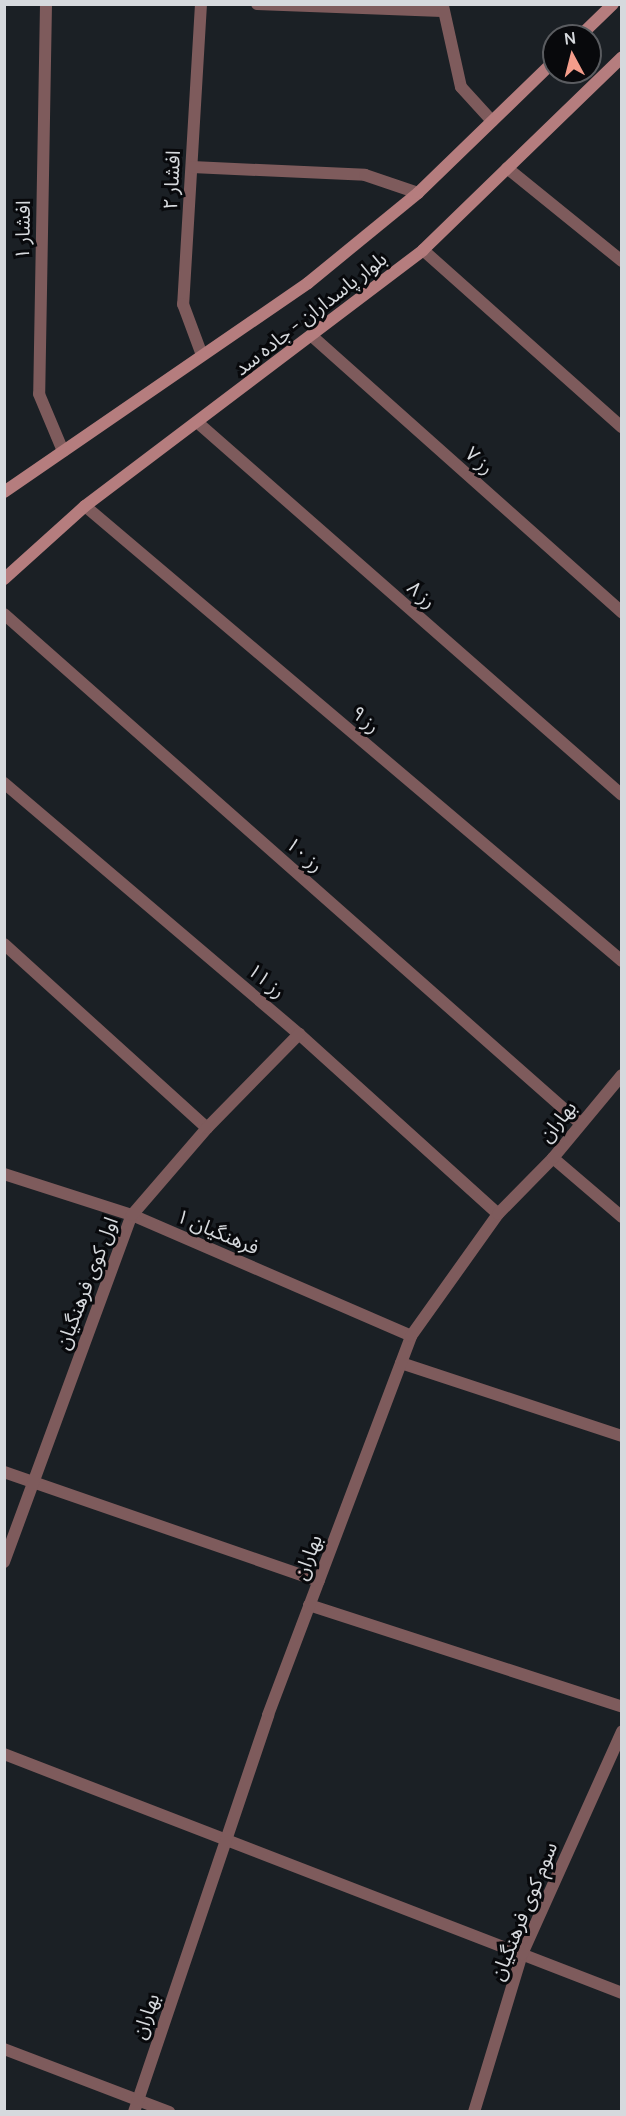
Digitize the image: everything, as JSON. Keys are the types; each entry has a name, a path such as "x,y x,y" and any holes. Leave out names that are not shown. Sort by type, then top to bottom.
{"main road":[{"path":"592,24 613,4"},
{"name":"بلوار پاسداران - جاده سد","path":"4,579 86,506 313,337 423,250 621,57"},
{"name":"بلوار پاسداران - جاده سد","path":"4,492 308,283 418,193 542,73"}],"street":[{"name":"افشار ۱","path":"46,4 39,394 63,452"},
{"name":"افشار ۲","path":"201,4 183,304 202,355"},
{"path":"256,4 443,8 461,87 492,121"},
{"path":"192,167 365,175 418,193"},
{"path":"507,168 621,261"},
{"path":"423,250 621,427"},
{"name":"رز ۷","path":"313,337 621,612"},
{"name":"رز ۸","path":"198,422 621,795"},
{"name":"رز ۹","path":"86,506 621,962"},
{"name":"رز ۱۰","path":"4,614 580,1123"},
{"name":"رز ۱۱","path":"4,783 299,1034 498,1214"},
{"path":"4,944 207,1128"},
{"name":"اول کوی فرهنگیان","path":"4,1562 132,1215 207,1128 299,1034"},
{"name":"بهاران","path":"134,2112 226,1838 309,1605 411,1336 498,1214 553,1158 621,1075"},
{"path":"553,1158 621,1217"},
{"name":"فرهنگیان ۱","path":"4,1173 132,1215 411,1336"},
{"path":"401,1363 621,1436"},
{"path":"4,1472 319,1581"},
{"path":"309,1605 621,1707"},
{"name":"سوم کوی فرهنگیان","path":"474,2112 522,1954 621,1731"},
{"path":"4,1754 226,1838 621,1993"},
{"path":"4,2049 169,2112"}]}
